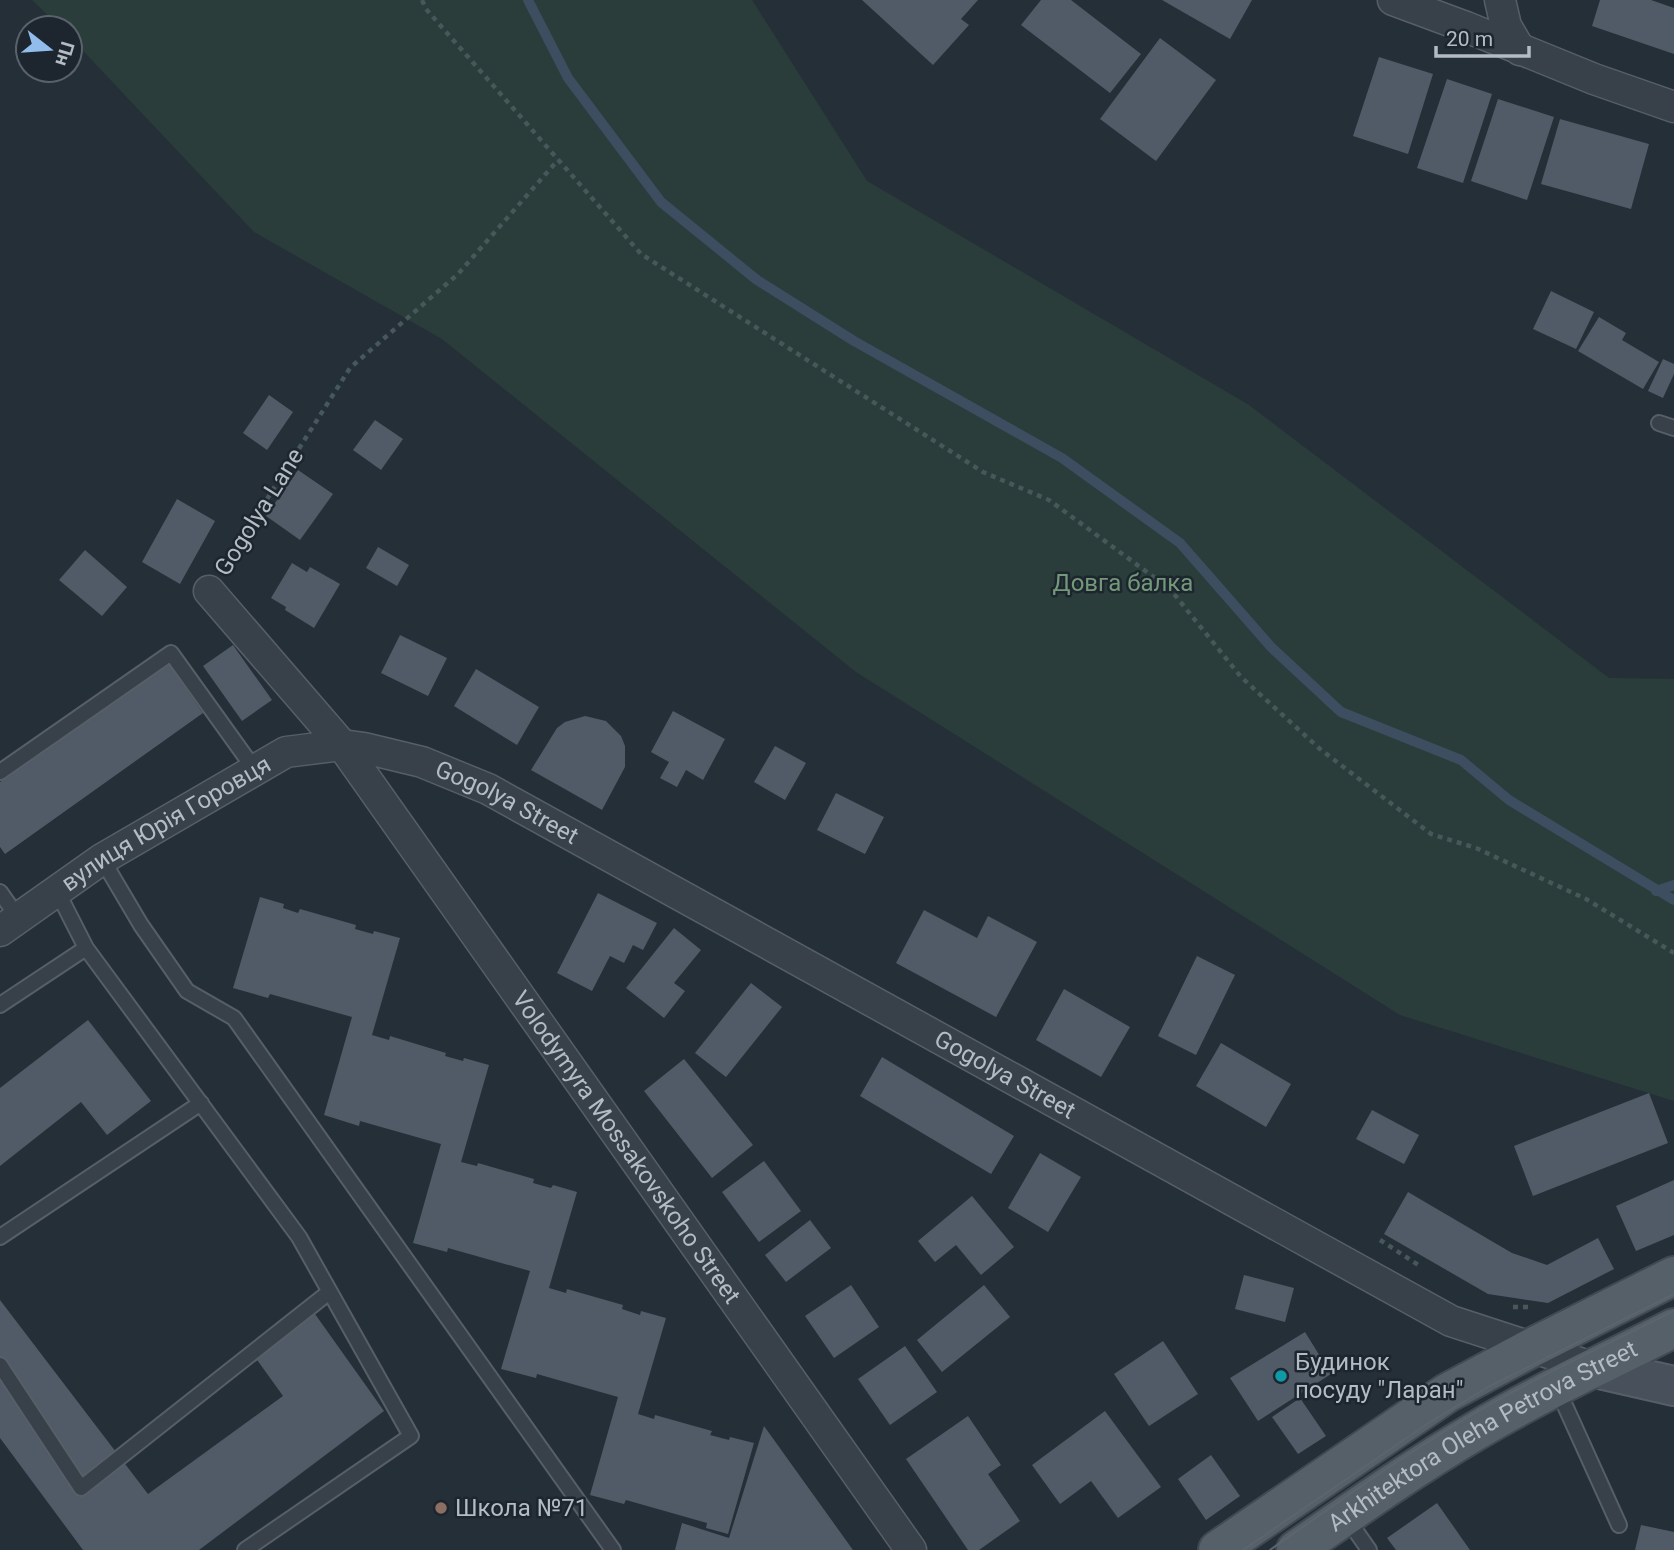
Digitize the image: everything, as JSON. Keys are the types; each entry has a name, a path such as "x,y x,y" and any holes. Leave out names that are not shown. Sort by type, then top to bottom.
{"main road":[{"name":"Arkhitektora Oleha Petrova Street","path":"1219,1550 1419,1410 1471,1379 1674,1276"},
{"name":"Arkhitektora Oleha Petrova Street","path":"1296,1550 1466,1437 1595,1367 1674,1328"},
{"name":"Gogolya Street","path":"1595,1367 1674,1386"}],"street":[{"path":"1393,0 1462,13 1520,50 1674,107"},
{"path":"1500,0 1506,26 1520,50"},
{"name":"Gogolya Lane","path":"209,591 342,745"},
{"name":"вулиця Юрія Горовця","path":"10,925 102,859 286,752 342,745"},
{"name":"Gogolya Street","path":"342,745 422,762 488,789 1451,1321 1595,1367"},
{"name":"Volodymyra Mossakovskoho Street","path":"342,745 909,1549"}],"lane":[{"path":"1659,423 1674,428"},
{"path":"0,772 171,653 255,770"},
{"path":"102,859 141,925 187,991 234,1018 613,1550"},
{"path":"57,891 86,948 299,1237 411,1436 245,1550"},
{"path":"0,892 10,925"},
{"path":"0,1005 86,948"},
{"path":"0,1237 201,1103"},
{"path":"0,1365 81,1488 328,1293"},
{"path":"1557,1387 1619,1525"},
{"path":"1345,1516 1369,1550"}],"path":[{"path":"422,0 426,9 641,254 983,472 1049,500 1170,589 1241,677 1320,748 1431,834 1476,848 1586,899 1674,953"},
{"name":"Gogolya Lane","path":"209,591 349,368 458,274 558,160"},
{"path":"1380,1240 1425,1269"},
{"path":"1507,1307 1534,1308"}],"green space":[{"name":"Довга балка","path":"32,0 752,0 867,181 1249,405 1609,678 1674,679 1674,1101 1400,1015 856,672 442,339 254,232 84,52 84,14 46,14"}],"building":[{"path":"862,0 978,0 961,19 969,25 933,65"},
{"path":"1041,0 1071,0 1141,54 1110,93 1021,25"},
{"path":"1162,0 1252,0 1230,39"},
{"path":"1600,0 1651,0 1674,8 1674,54 1592,26"},
{"path":"1160,38 1216,80 1156,161 1100,119"},
{"path":"1379,57 1433,74 1408,154 1353,136"},
{"path":"1447,79 1492,94 1463,183 1417,168"},
{"path":"1498,99 1554,117 1527,200 1471,181"},
{"path":"1560,119 1649,144 1631,209 1541,184"},
{"path":"1551,291 1594,312 1576,349 1533,329"},
{"path":"1599,317 1626,333 1622,340 1659,362 1643,389 1578,351"},
{"path":"1663,359 1674,364 1674,374 1663,398 1648,391"},
{"path":"269,395 293,412 267,450 243,433"},
{"path":"375,420 403,439 381,470 353,450"},
{"path":"298,470 333,494 300,540 266,516"},
{"path":"177,499 215,521 180,584 142,562"},
{"path":"378,547 409,565 397,586 366,568"},
{"path":"85,550 127,587 102,616 59,580"},
{"path":"292,563 307,572 310,567 340,584 314,628 271,598"},
{"path":"400,635 447,658 428,696 381,673"},
{"path":"233,645 272,700 242,721 203,666"},
{"path":"168,663 203,713 5,854 0,847 0,782"},
{"path":"476,669 539,707 517,745 454,706"},
{"path":"673,711 725,739 703,780 686,770 677,787 660,778 669,762 651,752"},
{"path":"585,716 606,721 621,736 625,746 625,767 602,810 531,770 557,728 565,722"},
{"path":"775,746 806,763 785,800 754,782"},
{"path":"836,793 884,817 865,854 817,830"},
{"path":"598,893 657,923 643,950 633,945 624,963 610,956 592,991 557,973"},
{"path":"260,897 284,904 283,908 298,913 300,909 356,925 355,929 400,938 372,1035 389,1040 390,1036 446,1053 445,1056 489,1065 461,1162 477,1166 478,1163 534,1179 533,1183 577,1192 549,1288 566,1293 567,1289 623,1305 622,1309 640,1315 641,1311 666,1318 638,1414 654,1419 655,1415 712,1431 710,1435 729,1440 730,1437 754,1443 728,1534 706,1528 707,1523 626,1500 624,1504 590,1495 618,1397 537,1374 536,1378 501,1369 530,1271 448,1248 447,1252 413,1243 441,1144 360,1121 359,1126 324,1115 352,1017 270,994 268,998 233,988"},
{"path":"924,910 977,938 988,916 1037,942 996,1017 896,963"},
{"path":"674,928 701,950 674,983 685,991 664,1018 626,988"},
{"path":"1197,956 1235,975 1196,1055 1158,1036"},
{"path":"751,983 782,1007 726,1077 695,1053"},
{"path":"1064,989 1130,1027 1101,1077 1036,1040"},
{"path":"88,1020 151,1101 107,1135 81,1102 0,1166 0,1088"},
{"path":"1221,1043 1291,1084 1266,1127 1196,1086"},
{"path":"882,1057 1014,1136 991,1174 860,1096"},
{"path":"684,1059 753,1145 712,1178 644,1091"},
{"path":"1649,1093 1668,1143 1533,1196 1514,1146"},
{"path":"1372,1110 1419,1135 1404,1164 1356,1139"},
{"path":"1040,1153 1081,1177 1048,1232 1008,1208"},
{"path":"764,1161 801,1211 759,1242 722,1192"},
{"path":"1674,1180 1674,1235 1636,1251 1616,1206"},
{"path":"1408,1192 1512,1253 1547,1265 1598,1238 1614,1269 1548,1303 1488,1294 1384,1234"},
{"path":"972,1196 1014,1247 981,1275 956,1245 935,1262 918,1241"},
{"path":"810,1220 831,1248 786,1282 765,1255"},
{"path":"1244,1275 1294,1288 1285,1322 1235,1309"},
{"path":"851,1285 879,1327 834,1358 805,1316"},
{"path":"984,1285 1010,1317 942,1372 917,1340"},
{"path":"0,1300 148,1494 283,1396 255,1357 315,1314 384,1411 199,1550 83,1550 0,1438"},
{"name":"Будинок посуду \"Ларан\"","path":"1305,1332 1331,1374 1258,1421 1230,1378"},
{"path":"1163,1341 1198,1394 1149,1426 1114,1374"},
{"path":"905,1346 937,1392 890,1425 858,1379"},
{"path":"1300,1398 1326,1436 1298,1454 1272,1417"},
{"path":"1105,1411 1161,1487 1118,1518 1091,1481 1060,1504 1032,1465"},
{"path":"968,1416 1001,1465 988,1474 1020,1521 979,1550 968,1550 906,1459"},
{"path":"764,1426 853,1550 675,1550 682,1523 729,1538"},
{"path":"1211,1455 1240,1496 1206,1520 1178,1479"},
{"path":"1437,1503 1470,1550 1396,1550 1387,1538"},
{"path":"1641,1525 1674,1532 1674,1550 1635,1550"}],"waterway":[{"path":"528,0 568,78 661,202 757,280 854,341 1062,458 1180,543 1271,647 1341,712 1461,760 1509,800 1674,900"},
{"path":"1656,891 1674,885"}],"tram line":[{"path":"1243,1550 1430,1422 1488,1387 1674,1294"},
{"path":"1270,1550 1391,1466 1490,1404 1674,1311"}],"place":[{"name":"Будинок посуду \"Ларан\"","path":"1281,1376"},
{"name":"Школа №71","path":"441,1508"}]}
